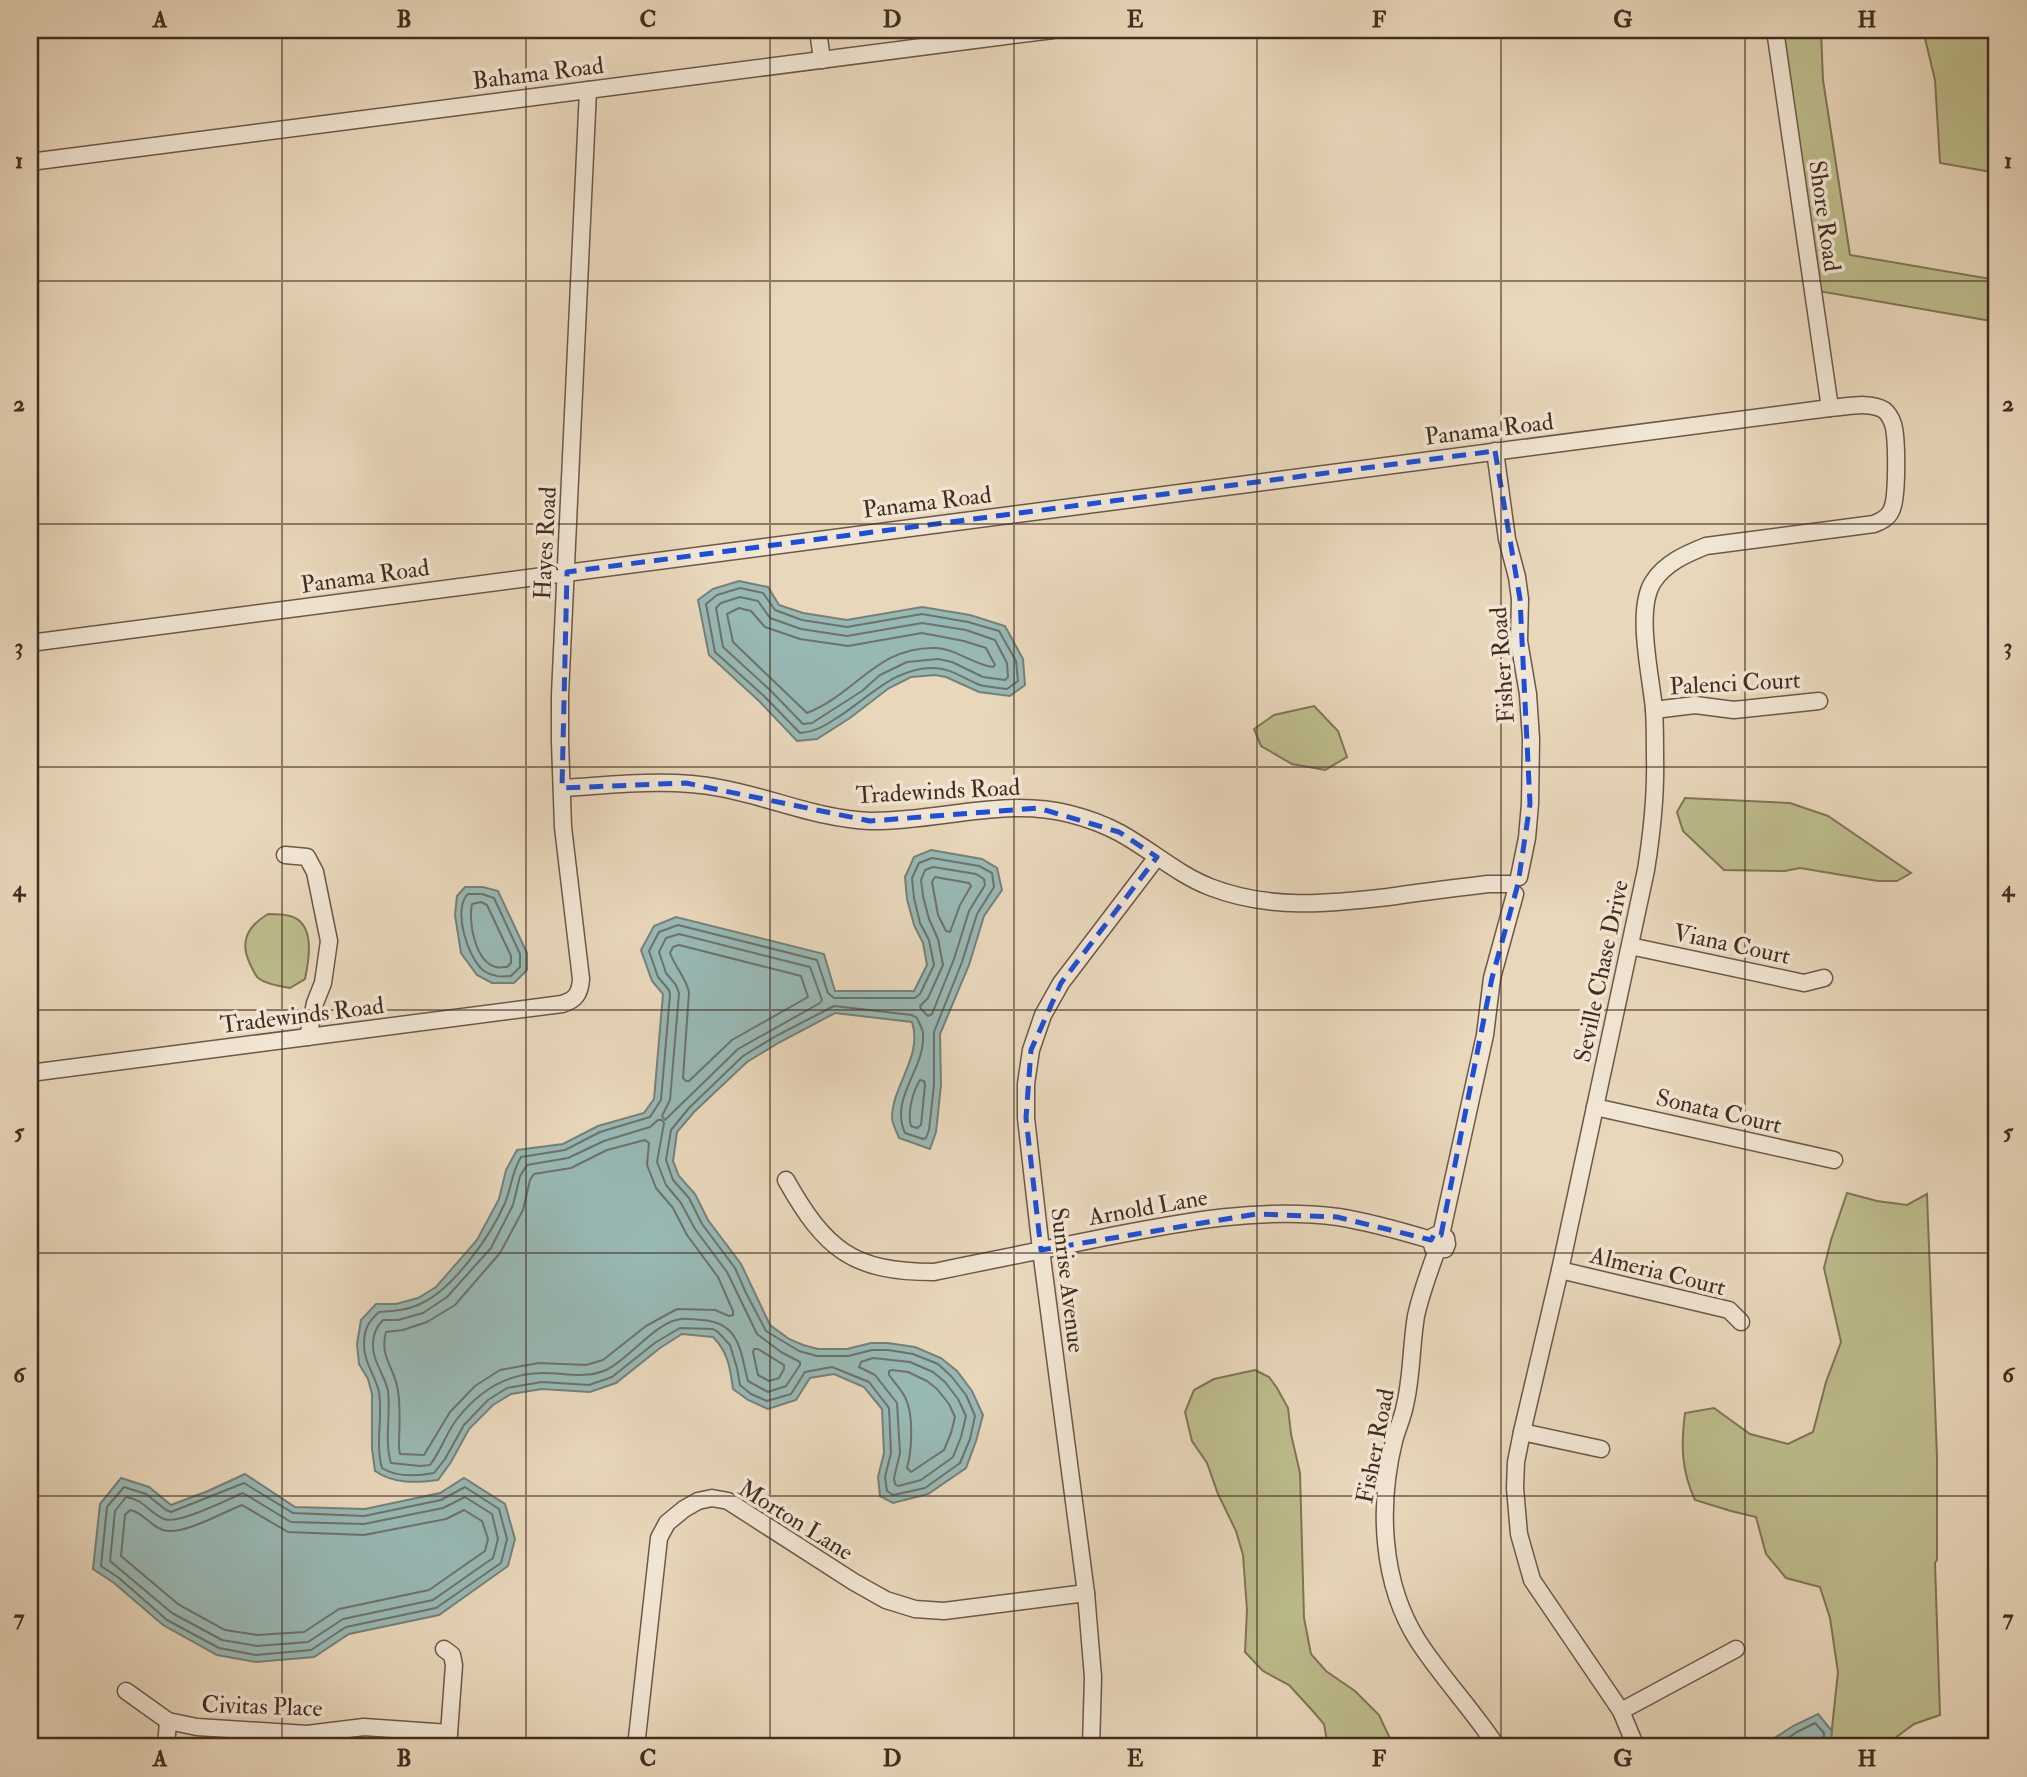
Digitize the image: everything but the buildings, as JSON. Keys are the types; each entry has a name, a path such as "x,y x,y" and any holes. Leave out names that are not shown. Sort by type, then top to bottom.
{"street":[{"path":"818,30 822,60"},
{"name":"Bahama Road","path":"30,162 1053,30"},
{"name":"Shore Road","path":"1775,30 1830,408"},
{"name":"Hayes Road","path":"577,996 581,979 563,827 560,695 588,90"},
{"name":"Seville Chase Drive","path":"1636,1747 1621,1711 1532,1580 1519,1534 1516,1462 1646,870 1655,794 1654,710 1644,621 1646,600 1652,583 1667,567 1685,554 1706,546 1874,524 1891,513 1896,495 1894,426 1889,415 1875,407 1830,408"},
{"name":"Panama Road","path":"30,643 1830,408"},
{"name":"Fisher Road","path":"1495,451 1507,539 1520,599 1519,641 1528,694 1531,739 1527,838 1492,978 1485,1035 1416,1318 1405,1407 1394,1439 1387,1474 1384,1522 1389,1564 1401,1605 1416,1638 1497,1747"},
{"name":"Palenci Court","path":"1654,710 1695,705 1734,710 1819,701"},
{"name":"Tradewinds Road","path":"562,788 686,783 723,788 840,818 870,821 910,820 1002,808 1038,808 1070,814 1119,832 1181,873 1210,887 1260,901 1329,904 1488,884 1515,885"},
{"path":"285,855 307,857 318,885 329,941 323,983 315,1003 308,1037"},
{"name":"Sunrise Avenue","path":"1091,1747 1093,1677 1086,1593 1041,1250 1026,1118 1026,1084 1031,1050 1043,1015 1061,983 1157,857"},
{"name":"Viana Court","path":"1630,946 1804,983 1824,978"},
{"name":"Tradewinds Road","path":"30,1073 562,1004 577,996"},
{"name":"Sonata Court","path":"1595,1107 1834,1160"},
{"name":"Arnold Lane","path":"786,1180 804,1213 824,1237 848,1255 872,1266 904,1272 934,1272 1190,1221 1256,1214 1337,1217 1370,1223 1436,1242"},
{"name":"Almeria Court","path":"1560,1270 1728,1310 1741,1322"},
{"path":"1522,1432 1601,1449"},
{"name":"Morton Lane","path":"636,1747 659,1538 667,1523 698,1501 712,1498 728,1501 853,1582 886,1600 915,1609 944,1611 1086,1593"},
{"path":"444,1649 452,1655 454,1661 448,1740"},
{"path":"1621,1711 1736,1649"},
{"name":"Civitas Place","path":"126,1690 168,1721 197,1727 304,1741 364,1727 448,1740"},
{"path":"166,1747 168,1721"}],"highlighted area":[{"path":"1495,451 1520,599 1530,804 1518,884 1492,978 1441,1235 1435,1233 1431,1240 1337,1217 1256,1214 1041,1250 1026,1118 1031,1050 1061,983 1157,857 1119,832 1038,808 870,821 686,783 562,788 567,572"}],"shaded area":[{"path":"1781,30 1821,30 1823,80 1850,255 1997,280 1997,322 1818,291"},
{"path":"1923,30 1997,30 1997,173 1940,163 1935,80"},
{"path":"1314,706 1338,731 1347,757 1325,770 1292,764 1261,746 1254,729 1274,715"},
{"path":"1685,798 1790,803 1828,816 1911,873 1897,881 1878,881 1800,868 1785,871 1724,870 1683,831 1677,812"},
{"path":"268,914 287,915 298,920 307,934 309,953 305,979 290,988 269,984 258,978 247,956 247,935 255,924"},
{"path":"1847,1193 1907,1205 1927,1194 1937,1457 1935,1563 1940,1715 1914,1724 1883,1747 1830,1747 1838,1672 1830,1618 1820,1587 1786,1578 1766,1554 1756,1517 1695,1500 1683,1457 1685,1413 1714,1408 1750,1434 1788,1444 1813,1432 1826,1382 1841,1342 1824,1268"},
{"path":"1255,1370 1269,1377 1288,1408 1300,1473 1304,1618 1311,1654 1326,1671 1355,1691 1379,1715 1394,1747 1328,1747 1324,1724 1311,1709 1289,1685 1263,1671 1245,1652 1247,1610 1243,1555 1236,1531 1207,1463 1192,1441 1185,1412 1194,1390 1214,1379"}],"water":[{"path":"739,581 768,587 779,605 803,613 847,620 922,607 970,615 1005,626 1023,659 1025,685 1010,696 979,692 946,677 911,677 889,688 817,739 797,741 709,655 698,600 713,589"},
{"path":"931,850 982,859 997,868 1002,890 984,916 969,965 940,1034 941,1085 936,1132 930,1149 899,1138 892,1120 897,1093 914,1047 912,1022 835,1013 747,1062 694,1112 677,1132 673,1161 679,1176 695,1194 708,1220 741,1264 770,1325 789,1339 818,1349 847,1349 871,1343 915,1347 941,1358 957,1371 972,1391 983,1415 966,1468 928,1494 893,1503 880,1496 878,1477 884,1453 882,1409 864,1387 834,1374 810,1378 796,1400 768,1409 748,1400 733,1389 728,1360 713,1337 682,1334 616,1383 590,1392 542,1389 511,1394 493,1405 469,1429 438,1480 405,1482 375,1471 372,1449 372,1394 368,1379 359,1364 357,1344 361,1320 376,1304 396,1304 418,1298 436,1287 477,1240 499,1199 506,1170 517,1150 563,1144 598,1126 644,1113 654,1099 663,994 652,981 641,950 654,926 676,917 824,954 835,991 914,991 927,965 923,943 914,925 907,899 905,877 914,857"},
{"path":"465,887 483,887 498,891 527,953 527,970 514,983 492,983 477,975 461,953 455,915 457,896"},
{"path":"245,1474 295,1507 365,1509 440,1493 464,1478 505,1504 515,1539 508,1566 439,1615 349,1634 314,1657 256,1662 217,1655 163,1625 114,1583 93,1569 100,1504 121,1478 149,1487 171,1505"},
{"path":"1818,1714 1832,1731 1830,1747 1761,1747 1793,1726"}]}
